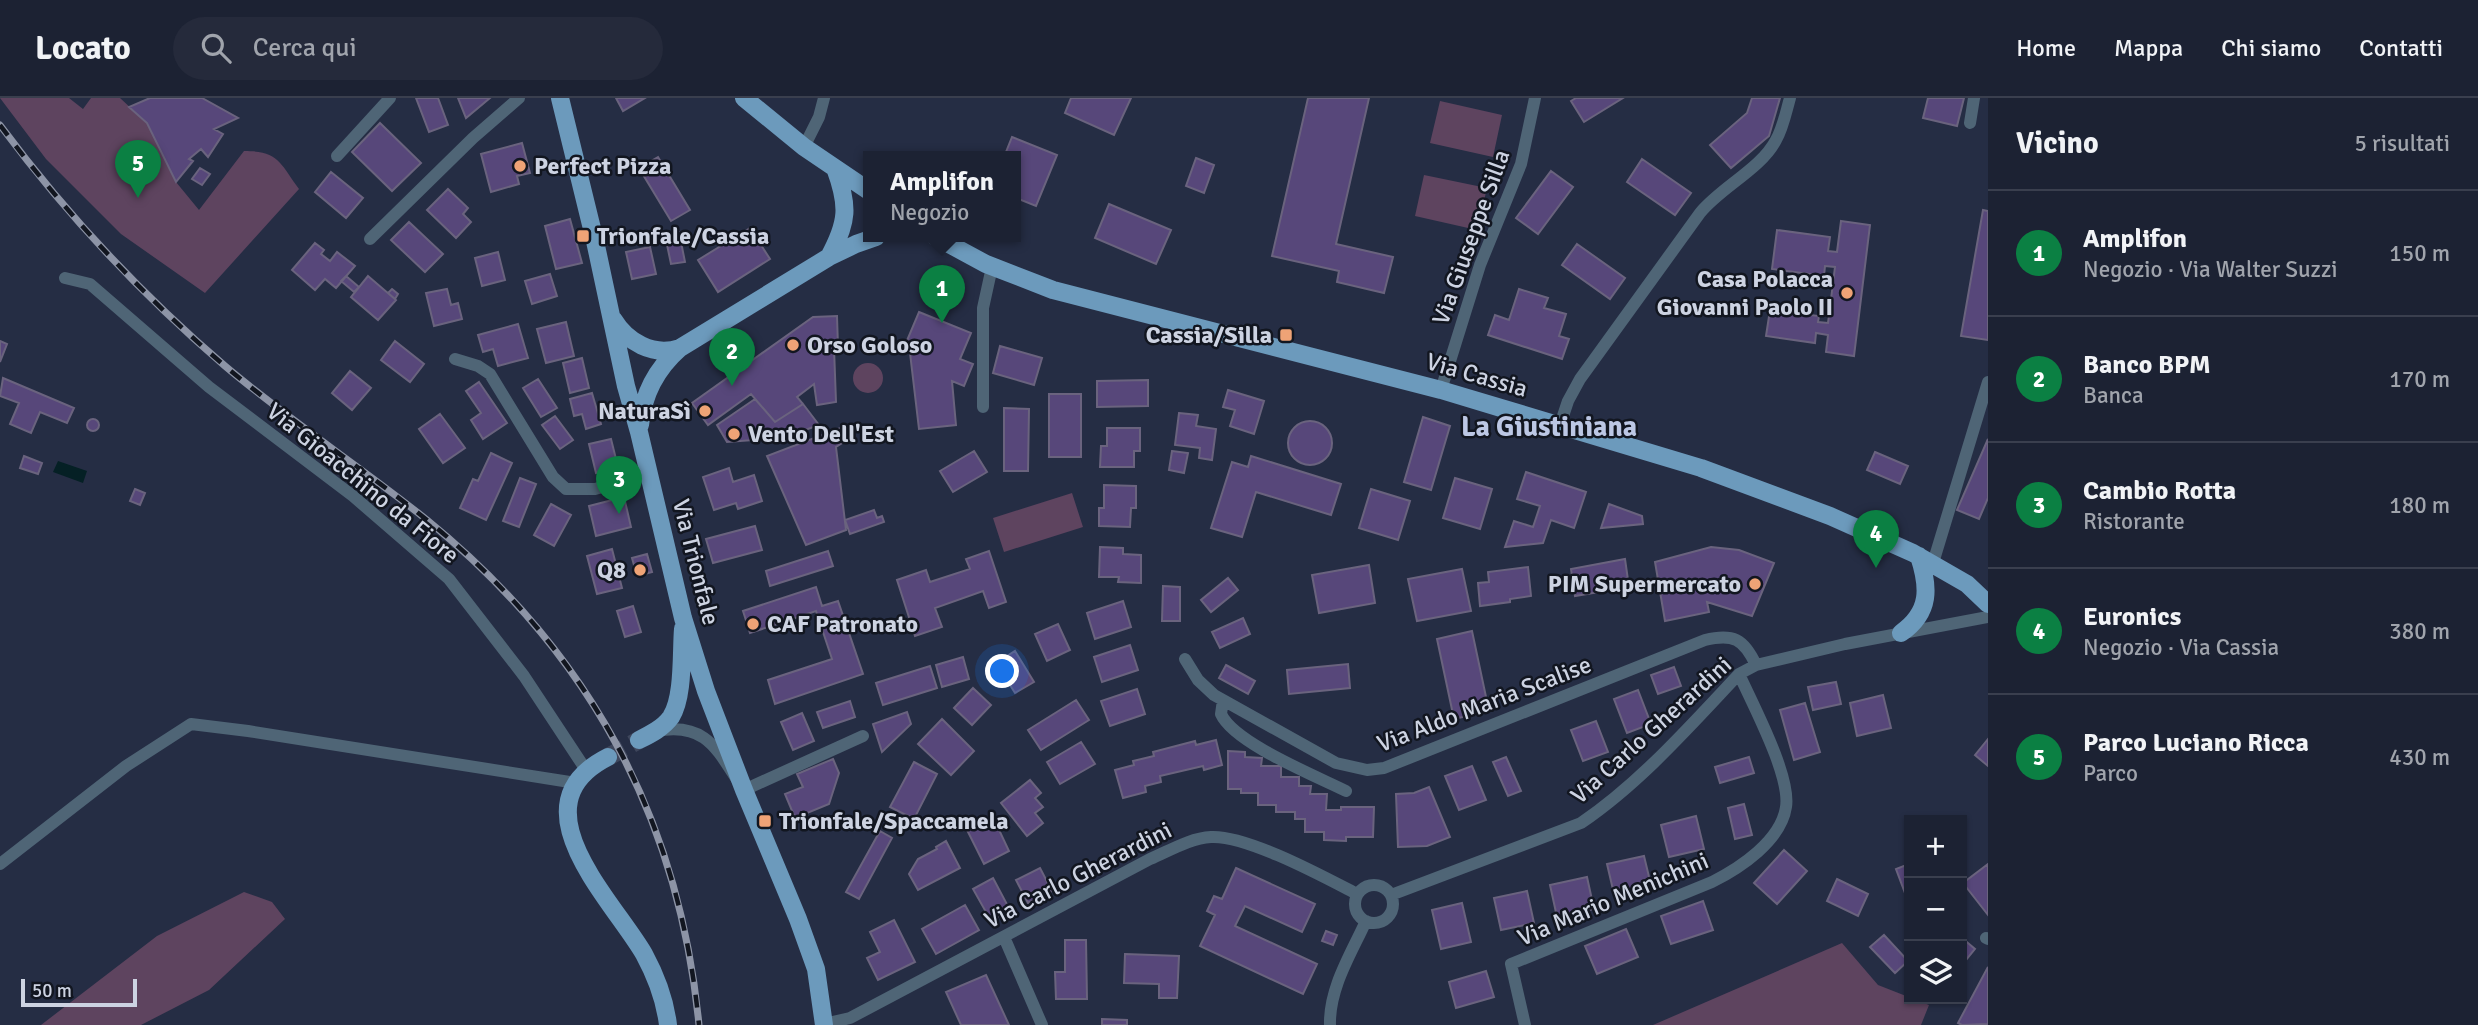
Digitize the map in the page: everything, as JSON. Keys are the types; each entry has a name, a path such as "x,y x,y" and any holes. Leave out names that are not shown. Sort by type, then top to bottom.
{"main road":[{"name":"Via Trionfale","path":"560,98 683,618 706,691 816,969 824,1024"},
{"path":"744,98 804,147 863,187"},
{"path":"829,257 840,236 846,213 846,202 835,168"},
{"path":"639,432 644,402 653,380 663,364 680,348 829,257 863,242"},
{"name":"Via Cassia","path":"944,242 992,267 1035,284 1441,390 1688,464 1874,534 1967,584 1988,604"},
{"path":"612,316 621,330 644,347 660,352 680,348"},
{"path":"1901,633 1921,614 1924,607 1926,560"},
{"path":"639,740 656,731 671,717 676,706 683,618"},
{"path":"608,757 581,777 569,802 567,816 571,840 577,854 648,962 658,985 668,1025"}],"street":[{"path":"337,156 390,98"},
{"path":"370,239 473,138 519,98"},
{"path":"804,147 819,117 824,98"},
{"name":"Via Giuseppe Silla","path":"1441,390 1480,265 1521,164 1535,98"},
{"path":"1560,425 1580,379 1700,213 1774,144 1790,98"},
{"path":"1970,124 1974,98"},
{"path":"983,407 983,308 992,267"},
{"name":"Via Gioacchino da Fiore","path":"65,278 90,284 209,387 353,496 449,579 524,676 581,777"},
{"path":"455,359 478,366 490,374 553,477 566,489 595,489 649,474"},
{"path":"1926,560 1988,382"},
{"name":"Via Carlo Gherardini","path":"1391,895 1581,823 1639,776 1739,674 1756,665 1988,617"},
{"name":"Via Aldo Maria Scalise","path":"1185,659 1202,684 1223,700 1336,763 1367,770 1384,768 1706,640 1720,638 1740,641 1748,648 1756,665"},
{"name":"Via Mario Menichini","path":"1525,1025 1511,964 1731,873 1765,844 1779,827 1786,807 1782,772 1739,674"},
{"name":"Via Aldo Maria Scalise","path":"1223,700 1221,714 1231,728 1284,761 1346,791"},
{"path":"0,864 126,766 191,724 581,777"},
{"path":"656,731 680,729 703,735 744,790 863,736"},
{"name":"Via Carlo Gherardini","path":"824,1024 850,1018 1150,859 1193,840 1227,837 1243,842 1327,878 1357,894"},
{"path":"1374,885 1384,888 1391,895 1393,907 1388,917 1378,923 1366,921 1356,910 1357,894 1365,887 1374,885"},
{"path":"1330,1025 1330,1012 1338,980 1366,921"},
{"path":"1004,937 1042,1025"}],"shaded area":[{"path":"0,98 69,98 83,109 91,98 120,98 147,123 176,182 199,210 244,151 265,153 278,160 299,189 205,293 121,234 46,159"},
{"path":"1440,101 1502,115 1493,157 1430,143"},
{"path":"1424,175 1487,188 1477,230 1415,216"},
{"path":"868,363 879,367 883,378 879,389 868,393 857,389 853,378 857,367"},
{"path":"58,461 87,471 83,483 53,472"},
{"path":"1072,493 1083,527 1004,552 993,518"},
{"path":"244,892 272,902 285,919 209,990 141,1025 41,1025 157,936"},
{"path":"1842,943 1878,985 1904,995 1904,1004 1929,1005 1921,1025 1653,1025"}],"building":[{"path":"150,98 202,98 238,118 214,129 223,134 208,157 201,149 189,159 193,161 176,182 147,123 129,107"},
{"path":"416,98 438,98 448,125 429,132"},
{"path":"458,98 490,98 466,118"},
{"path":"616,98 645,98 623,111"},
{"path":"1071,98 1131,98 1114,135 1065,113"},
{"path":"1308,98 1369,98 1336,244 1393,257 1384,293 1337,282 1339,271 1272,256"},
{"path":"1576,98 1623,98 1584,122 1571,101"},
{"path":"1752,98 1780,98 1769,136 1731,168 1710,145 1747,113"},
{"path":"1928,98 1964,98 1957,126 1923,118"},
{"path":"380,123 421,163 392,191 352,152"},
{"path":"1012,137 1057,155 1036,206 1021,200 1021,151 1006,151"},
{"path":"522,143 530,173 517,176 519,184 491,192 481,154"},
{"path":"658,157 690,210 671,221 639,168"},
{"path":"1196,158 1214,165 1204,193 1186,186"},
{"path":"1642,159 1691,193 1675,215 1627,182"},
{"path":"200,168 210,174 202,185 192,179"},
{"path":"1551,171 1573,187 1538,234 1516,218"},
{"path":"331,172 363,198 346,218 315,192"},
{"path":"448,189 468,208 463,214 471,222 456,238 427,210"},
{"path":"1109,204 1171,230 1156,264 1095,238"},
{"path":"1983,210 1988,211 1988,340 1961,336"},
{"path":"570,219 582,263 556,269 545,226"},
{"name":"Casa Polacca Giovanni Paolo II","path":"1841,221 1870,225 1854,356 1826,352 1828,335 1816,333 1815,343 1766,336 1770,310 1819,316 1818,322 1828,323 1835,267 1825,266 1824,276 1772,269 1777,230 1830,237 1828,251 1837,252"},
{"path":"409,222 443,254 425,272 391,240"},
{"path":"750,228 770,259 718,292 698,260"},
{"path":"679,232 685,262 671,264 665,235"},
{"path":"315,243 324,250 321,254 330,261 337,252 355,266 336,288 325,279 315,290 292,270"},
{"path":"1577,244 1625,278 1610,299 1562,265"},
{"path":"650,247 656,274 632,279 626,252"},
{"path":"498,252 505,280 482,286 475,258"},
{"path":"550,274 557,296 532,304 525,281"},
{"path":"346,276 359,287 354,292 341,281"},
{"path":"368,276 396,300 378,320 351,297"},
{"path":"392,289 398,294 395,299 388,293"},
{"path":"447,289 451,305 458,303 462,319 434,326 426,293"},
{"path":"1519,289 1548,298 1544,308 1566,314 1559,336 1569,339 1562,359 1488,335 1495,315 1509,320"},
{"path":"919,312 971,333 960,359 973,364 964,386 952,381 956,425 919,429 910,353 903,350"},
{"path":"837,316 838,347 834,348 836,402 817,405 814,384 797,397 803,404 775,422 751,394 708,425 692,403 813,317"},
{"path":"566,322 574,356 546,363 537,329"},
{"path":"518,324 528,358 498,366 493,349 483,352 478,335"},
{"path":"0,341 7,344 0,362"},
{"path":"395,341 424,364 410,382 381,360"},
{"path":"1000,346 1042,358 1034,385 993,373"},
{"path":"582,358 589,388 570,393 563,363"},
{"path":"350,371 371,388 352,410 332,393"},
{"path":"3,378 74,408 67,423 40,412 31,433 10,424 19,403 0,396"},
{"path":"538,379 557,408 541,417 523,388"},
{"path":"1148,380 1148,406 1097,407 1097,381"},
{"path":"479,382 507,423 483,439 471,420 481,413 466,391"},
{"path":"1228,390 1264,401 1254,434 1230,426 1235,410 1223,407"},
{"path":"592,393 601,424 586,429 582,414 574,416 570,399"},
{"path":"1049,394 1081,394 1081,457 1049,457"},
{"path":"755,399 775,422 803,404 819,425 786,437 777,433 769,439 727,442 717,425"},
{"path":"1004,408 1029,409 1028,471 1004,471"},
{"path":"1179,413 1198,415 1196,426 1216,429 1212,460 1199,458 1200,448 1175,445"},
{"path":"440,414 465,448 443,463 419,429"},
{"path":"555,416 573,440 560,449 542,425"},
{"path":"1423,417 1450,426 1431,490 1404,482"},
{"path":"93,419 99,425 93,431 87,425"},
{"path":"1310,421 1319,422 1326,427 1331,434 1331,452 1326,459 1319,464 1310,465 1301,464 1294,459 1289,452 1288,443 1289,434 1294,427 1301,422"},
{"path":"843,427 847,440 836,447 846,530 806,545 767,456"},
{"path":"1107,428 1140,428 1140,451 1134,451 1134,467 1100,467 1101,446 1107,446"},
{"path":"611,439 618,467 596,473 589,444"},
{"path":"1988,439 1988,498 1979,519 1957,510"},
{"path":"974,451 987,472 953,492 940,471"},
{"path":"1172,451 1188,453 1184,473 1169,470"},
{"path":"1875,452 1908,466 1900,484 1867,470"},
{"path":"491,453 512,463 486,520 460,508 473,479 478,481"},
{"path":"24,456 42,463 38,474 20,468"},
{"path":"1251,456 1341,484 1331,515 1256,492 1242,537 1211,528 1232,462 1248,467"},
{"path":"729,468 733,482 754,475 762,501 738,509 736,503 714,510 703,477"},
{"path":"1526,472 1586,492 1574,528 1551,520 1543,543 1505,547 1514,521 1533,527 1540,506 1517,499"},
{"path":"520,478 536,484 519,527 503,521"},
{"path":"1455,478 1492,489 1480,529 1443,518"},
{"path":"1104,485 1136,486 1136,508 1131,508 1130,527 1099,526 1099,508 1104,508"},
{"path":"135,489 145,493 140,505 130,501"},
{"path":"1371,489 1410,501 1398,540 1359,528"},
{"path":"624,497 631,527 596,536 589,506"},
{"path":"551,504 571,515 554,546 534,535"},
{"path":"1609,504 1642,516 1643,524 1601,528"},
{"path":"874,510 877,518 882,516 884,522 850,534 845,520"},
{"path":"755,526 762,550 713,563 706,539"},
{"path":"1100,547 1123,548 1123,554 1141,555 1141,583 1118,582 1119,577 1099,577"},
{"path":"1711,547 1739,550 1774,563 1752,616 1707,602 1709,612 1665,621 1655,562"},
{"path":"612,549 622,588 597,594 587,556"},
{"path":"828,551 833,566 770,586 766,571"},
{"path":"989,551 1006,602 989,608 983,591 935,608 942,627 915,636 897,580 926,570 930,582 970,569 966,559"},
{"path":"647,554 652,572 637,576 632,558"},
{"path":"1625,559 1629,587 1575,596 1571,569"},
{"path":"1369,565 1375,603 1319,613 1312,575"},
{"path":"1528,567 1531,596 1480,606 1478,583 1489,582 1488,572"},
{"path":"1462,569 1471,611 1417,621 1408,579"},
{"path":"1228,578 1238,590 1211,612 1201,600"},
{"path":"1163,586 1180,587 1180,621 1162,621"},
{"path":"816,587 822,606 838,601 863,674 775,704 768,680 832,659 816,611 750,633 743,611"},
{"path":"1123,601 1131,627 1095,639 1087,613"},
{"path":"633,606 641,632 625,637 617,611"},
{"path":"1243,618 1250,634 1220,648 1212,632"},
{"path":"1058,624 1070,650 1047,661 1035,634"},
{"path":"1472,631 1489,711 1454,719 1437,639"},
{"path":"1130,645 1138,670 1102,682 1094,657"},
{"path":"1015,651 1034,682 1015,693 996,663"},
{"path":"963,657 969,679 942,687 936,665"},
{"path":"1348,664 1350,688 1289,694 1287,670"},
{"path":"1226,665 1255,681 1248,694 1219,678"},
{"path":"930,666 937,688 883,705 876,683"},
{"path":"1674,667 1681,686 1658,694 1651,675"},
{"path":"1836,682 1841,704 1813,710 1808,687"},
{"path":"973,688 991,705 972,725 954,708"},
{"path":"1137,689 1145,714 1110,726 1101,701"},
{"path":"1638,690 1651,724 1627,733 1614,699"},
{"path":"1883,695 1891,728 1857,736 1850,703"},
{"path":"1076,700 1089,720 1041,750 1028,730"},
{"path":"850,701 855,717 823,728 817,712"},
{"path":"1805,703 1820,752 1794,760 1780,710"},
{"path":"907,712 911,724 882,752 873,724"},
{"path":"802,713 814,741 793,750 781,722"},
{"path":"942,719 974,751 951,775 918,744"},
{"path":"1596,721 1608,752 1583,761 1571,730"},
{"path":"1988,739 1988,766 1975,755"},
{"path":"1216,740 1222,765 1204,770 1203,766 1160,776 1161,782 1145,786 1146,792 1123,798 1115,770 1134,765 1133,761 1154,756 1153,752 1195,741 1196,745"},
{"path":"1081,742 1095,764 1060,784 1047,762"},
{"path":"1228,751 1245,752 1245,757 1262,758 1261,766 1281,766 1281,777 1299,777 1299,786 1311,786 1310,794 1327,794 1326,810 1374,807 1373,837 1346,837 1346,841 1324,840 1324,832 1305,832 1305,819 1295,819 1295,812 1276,812 1276,805 1258,805 1258,793 1241,793 1241,789 1228,789"},
{"path":"1506,757 1521,791 1508,796 1493,762"},
{"path":"1749,757 1754,773 1720,783 1715,767"},
{"path":"833,759 839,773 829,804 795,818 785,794 803,787 797,774"},
{"path":"914,762 937,774 914,819 890,807"},
{"path":"1472,766 1486,800 1459,810 1445,776"},
{"path":"1030,780 1041,793 1035,798 1043,807 1035,813 1043,823 1027,836 1001,803"},
{"path":"1429,787 1450,837 1427,846 1398,847 1396,794 1414,793"},
{"path":"1744,804 1752,835 1735,839 1728,808"},
{"path":"992,815 1009,851 984,864 966,828"},
{"path":"1696,816 1704,849 1669,857 1661,825"},
{"path":"880,831 892,838 859,899 846,892"},
{"path":"946,841 960,868 918,890 909,874 918,859"},
{"path":"1784,850 1807,871 1777,904 1754,883"},
{"path":"1644,856 1651,885 1614,894 1607,864"},
{"path":"1988,864 1988,915 1967,888 1967,880"},
{"path":"1904,866 1904,890 1896,869"},
{"path":"1040,868 1052,891 1028,903 1016,880"},
{"path":"1236,868 1315,904 1302,932 1245,906 1235,926 1317,964 1303,994 1200,946 1215,915 1207,911 1214,896 1222,899"},
{"path":"1587,877 1594,909 1557,917 1550,885"},
{"path":"993,878 1010,910 991,921 973,889"},
{"path":"1837,879 1868,894 1858,916 1827,901"},
{"path":"1527,891 1534,923 1501,930 1494,898"},
{"path":"1703,901 1713,930 1671,944 1661,916"},
{"path":"1462,903 1471,942 1441,949 1432,910"},
{"path":"965,905 979,930 936,954 922,929"},
{"path":"894,920 915,962 878,980 867,958 880,952 870,932"},
{"path":"1626,929 1638,957 1597,974 1585,946"},
{"path":"1326,931 1337,935 1333,945 1322,941"},
{"path":"1884,935 1904,957 1904,965 1895,973 1870,947"},
{"path":"1065,940 1086,940 1087,999 1056,999 1055,972 1065,972"},
{"path":"1967,942 1975,949 1967,959"},
{"path":"1125,954 1179,956 1177,998 1159,998 1159,984 1124,983"},
{"path":"1988,967 1988,1024 1962,1025 1958,1023"},
{"path":"1486,971 1494,997 1456,1008 1449,982"},
{"path":"986,975 1009,1025 961,1025 946,992"},
{"path":"1102,1019 1127,1020 1127,1025 1102,1025"}],"tunnel":[{"path":"608,757 639,740"}],"railway":[{"path":"0,125 51,190 106,252 194,339 300,425 427,520 484,571 535,625 579,683 616,744 647,809 671,877 688,949 699,1025"}],"place":[{"name":"Perfect Pizza","path":"520,166"},
{"name":"Parco Luciano Ricca","path":"138,198"},
{"name":"Trionfale/Cassia","path":"583,236"},
{"name":"Casa Polacca Giovanni Paolo II","path":"1847,293"},
{"name":"Amplifon","path":"942,323"},
{"name":"Cassia/Silla","path":"1286,335"},
{"name":"Orso Goloso","path":"793,345"},
{"name":"Banco BPM","path":"732,386"},
{"name":"NaturaSì","path":"705,411"},
{"name":"Vento Dell'Est","path":"734,434"},
{"name":"Cambio Rotta","path":"619,514"},
{"name":"Euronics","path":"1876,568"},
{"name":"Q8","path":"640,570"},
{"name":"PIM Supermercato","path":"1755,584"},
{"name":"CAF Patronato","path":"753,624"},
{"name":"Trionfale/Spaccamela","path":"765,821"}],"district":[{"name":"La Giustiniana","path":"1549,427"}]}
